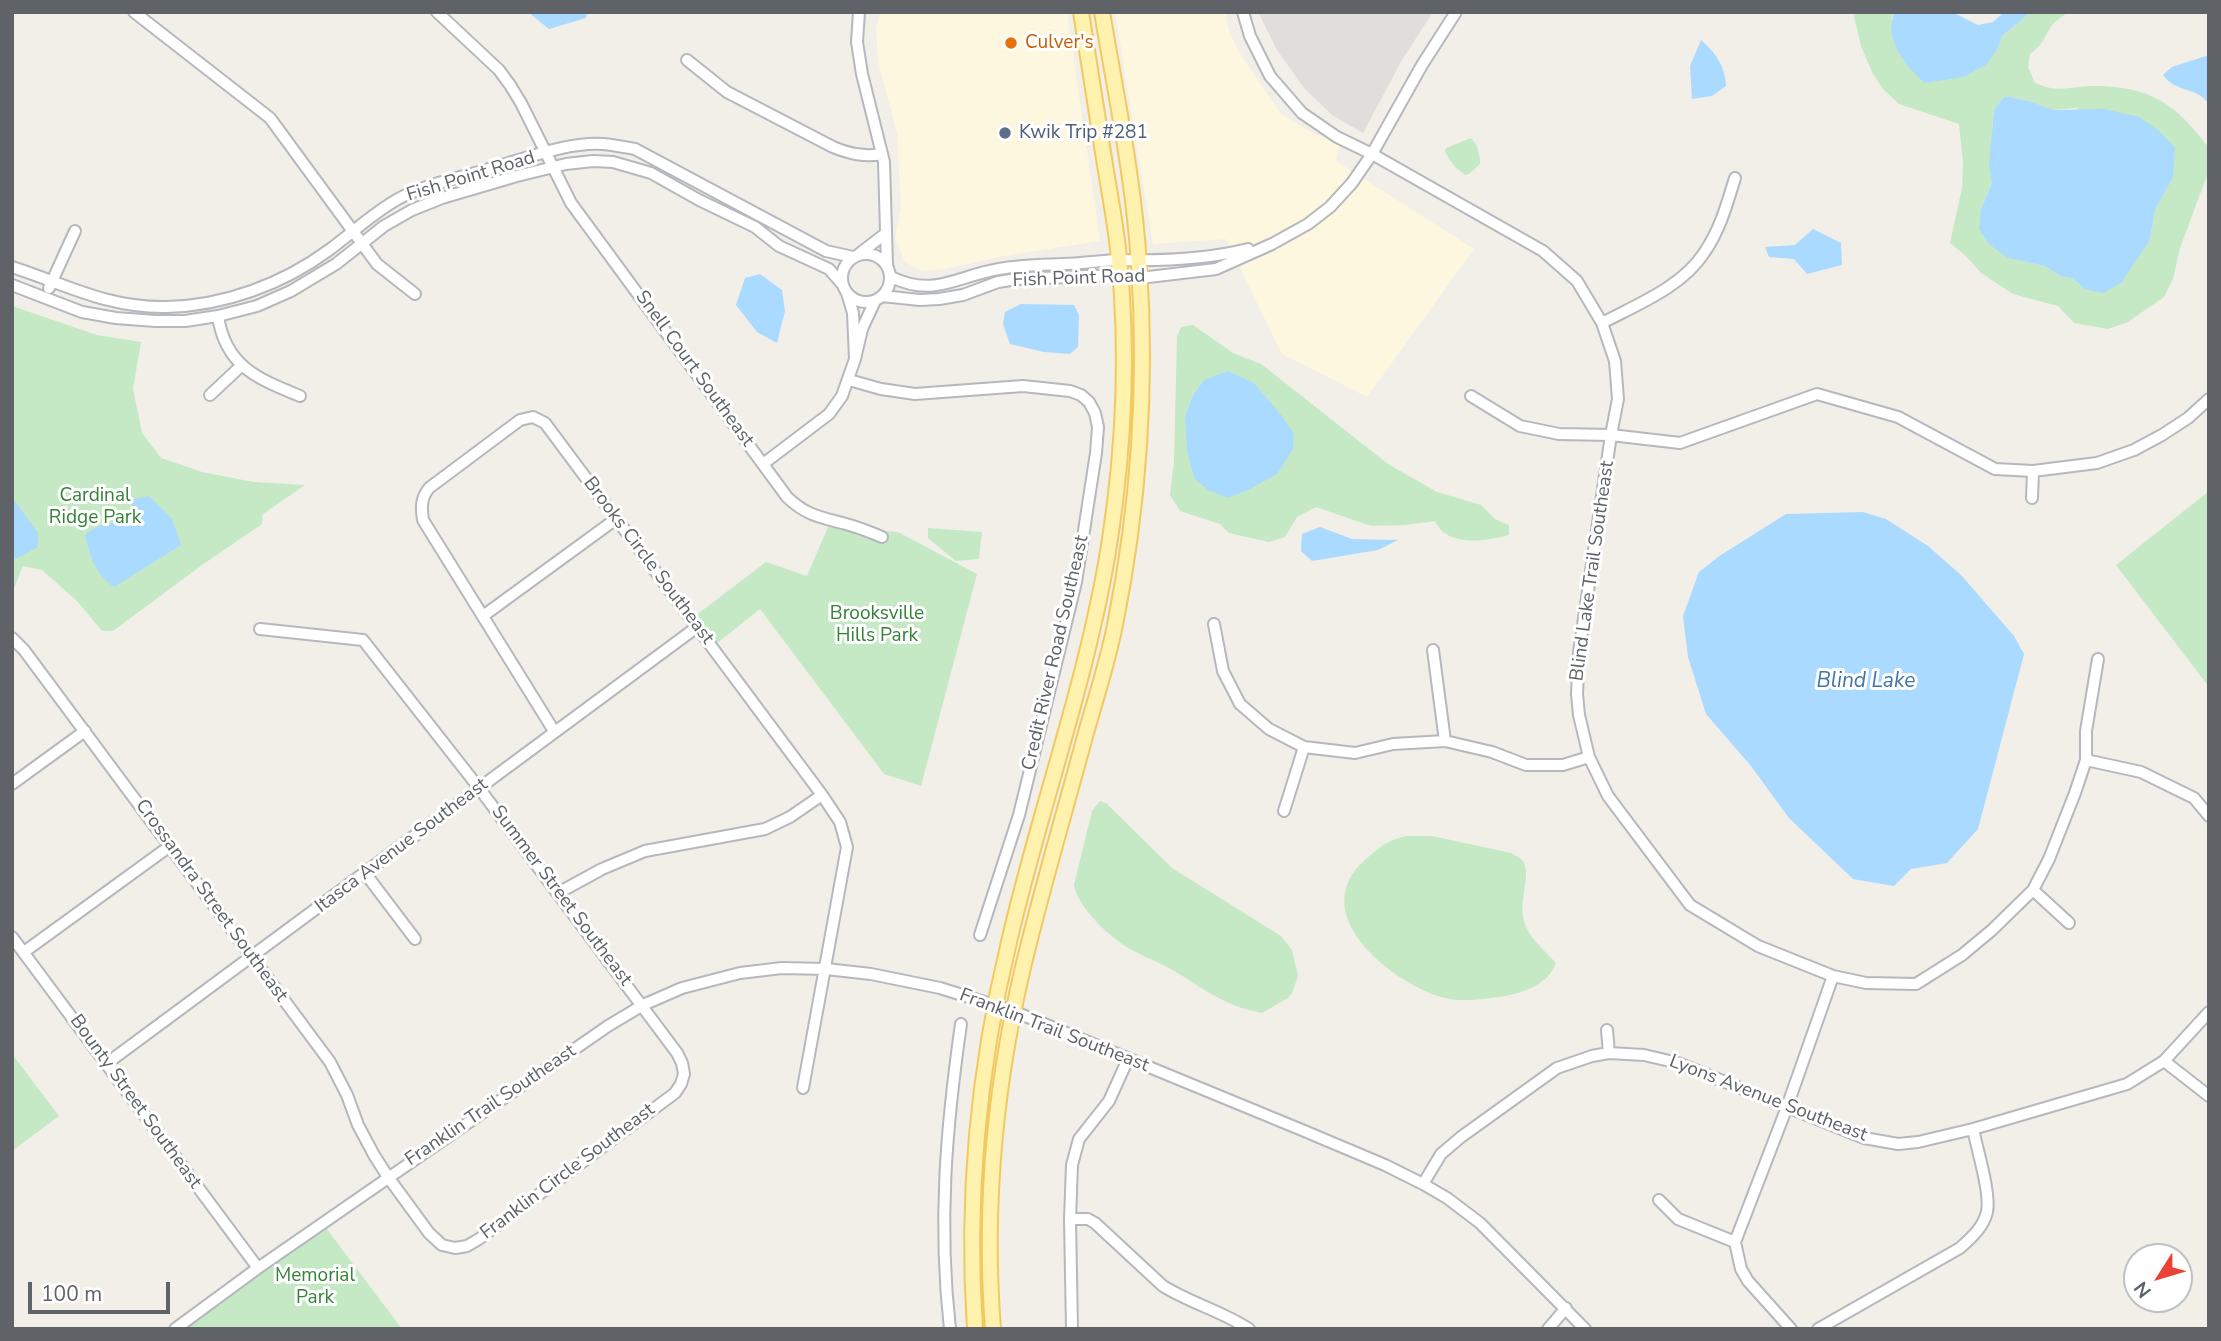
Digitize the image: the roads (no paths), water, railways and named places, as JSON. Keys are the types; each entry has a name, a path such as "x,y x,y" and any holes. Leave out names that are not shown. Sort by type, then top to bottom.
{"main road":[{"path":"975,1329 972,1251 974,1162 983,1075 994,1006 1009,939 1086,656 1110,539 1122,409 1120,267 1081,12"},
{"path":"993,1329 990,1294 990,1205 1003,1075 1013,1011 1028,944 1109,649 1135,496 1142,363 1139,262 1129,176 1102,12"}],"street":[{"path":"134,12 270,118 377,264 415,294"},
{"name":"Snell Court Southeast","path":"437,12 499,70 522,103 571,203 787,497 810,515 847,524 882,537"},
{"path":"763,464 829,414 842,396 849,380 862,329 879,299 887,291 891,277 887,265 882,154 862,74 857,42 859,12"},
{"name":"Blind Lake Trail Southeast","path":"1243,12 1250,36 1270,76 1286,96 1319,126 1543,251 1577,281 1602,323 1615,361 1618,398 1577,672 1579,715 1589,757 1608,796 1690,905 1758,946 1833,976 1866,983 1916,984 1962,956 2033,890 2049,859 2086,760 2086,731 2098,659"},
{"name":"Fish Point Road","path":"891,277 918,287 952,282 1009,267 1120,267 1140,278 1216,269 1272,244 1308,224 1330,207 1352,183 1456,12"},
{"path":"687,60 727,92 833,147 848,154 882,154"},
{"name":"Fish Point Road","path":"12,267 103,300 135,305 166,307 220,299 253,292 284,278 311,262 400,198 435,184 546,153 569,147 603,144 635,149 826,251 856,256"},
{"name":"Fish Point Road","path":"12,285 82,312 116,318 185,321 218,316 257,306 292,291 336,264 384,226 412,210 442,198 554,167 593,161 613,162 651,173 755,227 779,246 829,269 845,289"},
{"path":"1602,323 1674,284 1704,255 1723,218 1735,178"},
{"path":"44,297 75,231"},
{"path":"855,359 853,313 845,289 843,269 885,234"},
{"name":"Fish Point Road","path":"879,299 939,299 1017,279 1120,267 1139,262 1231,253 1272,244"},
{"path":"856,256 871,254 887,265"},
{"path":"845,289 860,302 879,299"},
{"path":"218,316 224,343 242,365 267,383 300,396"},
{"path":"210,395 242,365"},
{"name":"Credit River Road Southeast","path":"849,380 881,389 915,394 1023,386 1070,391 1089,402 1095,412 1098,427 1096,453 1076,582 1019,815 980,935"},
{"path":"1471,396 1520,426 1559,434 1611,435 1680,443 1817,394 1898,417 1995,469 2034,471 2097,463 2134,450 2179,424 2209,400"},
{"name":"Brooks Circle Southeast","path":"554,731 423,520 421,506 424,494 429,488 520,420 533,416 545,423 840,821 847,847 803,1088"},
{"path":"2032,498 2034,471"},
{"path":"483,616 616,519"},
{"path":"1214,624 1223,671 1240,704 1269,729 1304,747 1355,753 1393,744 1445,741 1492,752 1526,765 1563,765 1589,757"},
{"name":"Itasca Avenue Southeast","path":"106,1064 697,627"},
{"name":"Summer Street Southeast","path":"260,629 363,640 643,1005 677,1053 684,1074"},
{"name":"Crossandra Street Southeast","path":"12,638 85,731 330,1062 347,1095 358,1125 388,1177"},
{"path":"1433,650 1445,741"},
{"path":"12,784 85,731"},
{"path":"1284,811 1304,747"},
{"path":"2086,760 2141,772 2194,798 2209,816"},
{"path":"558,893 602,869 645,852 765,829 790,817 822,795"},
{"path":"24,953 170,846"},
{"path":"365,873 415,939"},
{"path":"2033,890 2069,922"},
{"name":"Bounty Street Southeast","path":"12,937 258,1268"},
{"name":"Franklin Trail Southeast","path":"175,1329 388,1177 608,1026 643,1005 682,988 740,974 782,968 871,974 940,988 1013,1011 1375,1161 1447,1198 1480,1223 1585,1329"},
{"path":"1791,1329 1748,1281 1741,1269 1735,1242 1787,1107 1833,976"},
{"name":"Lyons Avenue Southeast","path":"1423,1184 1449,1146 1557,1069 1574,1061 1609,1053 1644,1055 1678,1063 1864,1138 1889,1143 1918,1142 1973,1129 2127,1084 2164,1060 2209,1012"},
{"path":"950,1329 944,1258 944,1174 961,1024"},
{"path":"1607,1030 1609,1053"},
{"path":"1072,1329 1072,1166 1079,1139 1109,1101 1128,1059"},
{"path":"2164,1060 2209,1096"},
{"name":"Franklin Circle Southeast","path":"388,1177 429,1233 442,1245 455,1248 467,1246 675,1093 684,1074"},
{"path":"1818,1329 1960,1248 1975,1235 1987,1211 1987,1195 1973,1129"},
{"path":"1659,1200 1678,1219 1735,1242"},
{"path":"1070,1219 1088,1219 1095,1223 1163,1286 1229,1316 1249,1329"},
{"path":"1548,1329 1566,1308"}],"water":[{"path":"528,12 587,12 586,18 549,29"},
{"path":"1895,12 1952,12 1978,25 1993,22 2004,12 2031,12 2002,36 1997,50 1986,65 1963,77 1925,83 1910,69 1894,42 1892,22"},
{"path":"1701,40 1719,60 1726,86 1712,96 1692,99 1690,66"},
{"path":"2209,55 2209,104 2198,94 2174,85 2163,75 2172,67"},
{"path":"2005,96 2053,110 2104,109 2139,117 2159,131 2175,148 2173,177 2155,210 2150,240 2121,283 2103,293 2085,289 2072,278 2062,277 2045,266 2008,258 1989,244 1979,229 1981,209 1992,183 1989,165 1994,109"},
{"path":"1813,229 1841,243 1842,265 1807,274 1794,259 1769,257 1765,247 1795,245"},
{"path":"760,274 782,290 785,311 777,343 757,332 736,305 745,278"},
{"path":"1021,304 1074,305 1079,315 1078,347 1070,354 1044,352 1010,344 1003,324 1005,312"},
{"path":"1228,371 1254,383 1294,434 1293,449 1277,474 1228,498 1208,490 1194,478 1187,450 1185,416 1193,395 1204,380"},
{"path":"149,496 172,519 181,545 114,587 98,570 85,535 93,529 120,520 130,509 134,499"},
{"path":"12,497 38,533 38,547 15,559 12,559"},
{"name":"Blind Lake","path":"1863,512 1886,519 1928,546 1961,575 2014,636 2024,654 1978,829 1947,863 1911,869 1894,886 1853,879 1789,818 1751,766 1706,714 1688,657 1683,616 1699,572 1786,514"},
{"path":"1320,527 1352,539 1398,540 1378,550 1312,561 1301,551 1302,534"}],"place":[{"name":"Culver's","path":"1011,43"},
{"name":"Kwik Trip #281","path":"1005,133"}],"park label":[{"name":"Cardinal Ridge Park","path":"95,507"},
{"name":"Brooksville Hills Park","path":"877,625"},
{"name":"Memorial Park","path":"315,1287"}]}
